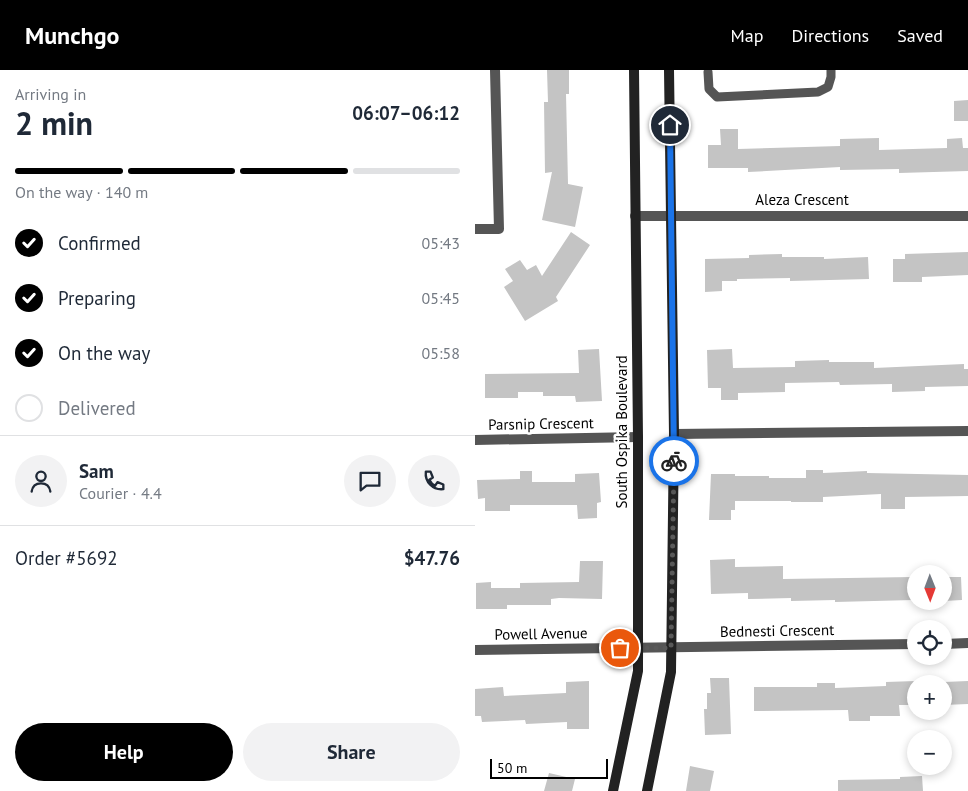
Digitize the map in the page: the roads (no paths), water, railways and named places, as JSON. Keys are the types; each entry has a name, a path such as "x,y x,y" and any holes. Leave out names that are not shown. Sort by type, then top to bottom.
{"main road":[{"name":"South Ospika Boulevard","path":"613,791 638,671 638,437 634,70"},
{"path":"647,791 671,672 674,434 669,70"}],"street":[{"path":"475,229 499,229 495,70"},
{"name":"Aleza Crescent","path":"635,216 968,216"},
{"path":"674,434 968,431"},
{"name":"Parsnip Crescent","path":"475,440 638,437"},
{"name":"Bednesti Crescent","path":"638,648 907,644"},
{"path":"952,644 968,644"},
{"name":"Powell Avenue","path":"475,650 638,648"}],"lane":[{"path":"707,72 709,89 717,97 818,92 828,87 831,70"}]}
